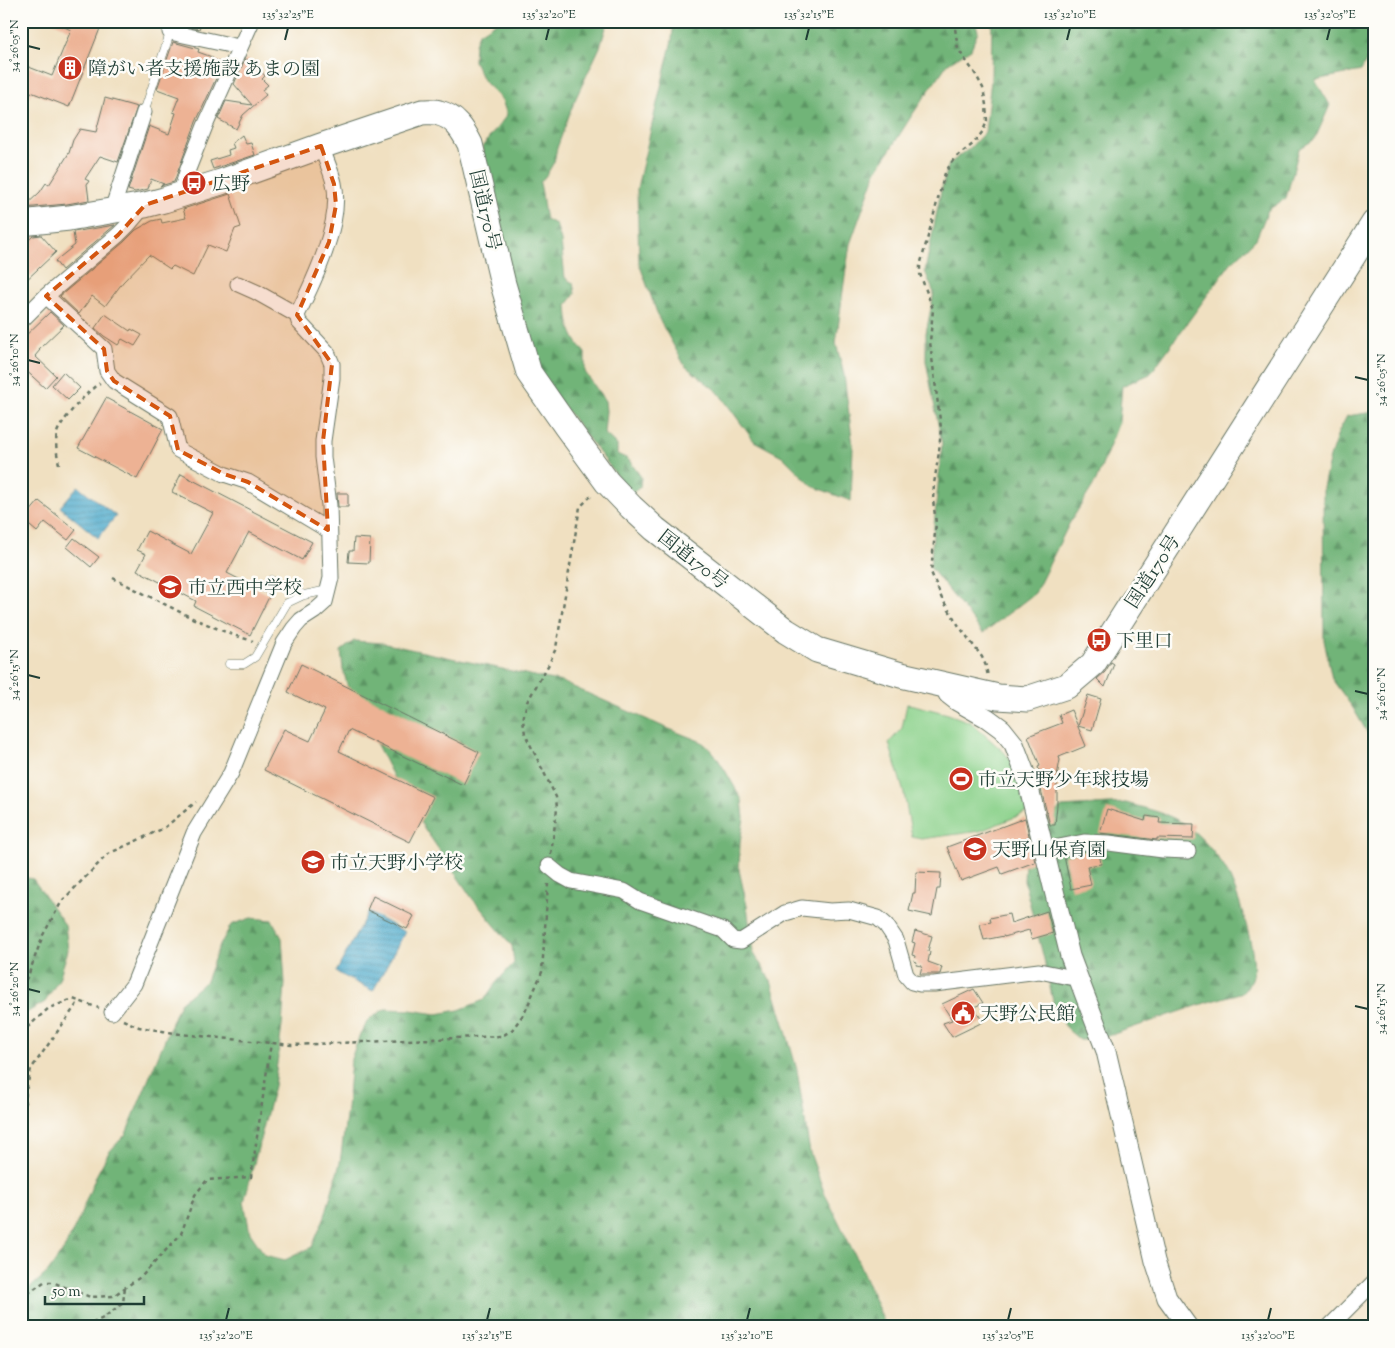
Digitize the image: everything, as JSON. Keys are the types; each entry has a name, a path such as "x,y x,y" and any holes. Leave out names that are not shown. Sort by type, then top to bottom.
{"highway":[{"name":"国道170号","path":"21,223 69,218 145,205 221,182 422,112 438,112 452,119 462,129 470,144 503,284 529,373 607,482 631,507 655,529 786,631 817,650 901,675 946,686 998,698 1027,699 1067,686 1093,664 1373,224"}],"street":[{"path":"180,195 205,126 252,21"},
{"path":"172,27 240,47"},
{"path":"112,210 144,112"},
{"path":"112,1012 134,984 194,833 231,773 284,643 301,620 325,602 328,590 330,578 329,505 322,457 332,364 327,352 299,322 297,315 329,242 336,204 334,184 321,146"},
{"path":"21,321 46,296 118,235 145,205"},
{"path":"238,284 297,315"},
{"path":"46,296 104,349 108,371 114,381 170,416 178,450 224,474 248,482 328,530"},
{"path":"946,686 948,694 1002,729 1014,744 1026,776 1070,956 1106,1051 1155,1261 1167,1298 1188,1327"},
{"path":"1044,850 1084,842 1188,851"},
{"path":"549,866 571,881 624,891 640,901 723,930 733,940 740,941 785,913 802,908 830,912 849,910 878,918 886,925 896,940 906,975 912,982 920,984 934,984 1039,971 1079,979"},
{"path":"1329,1327 1374,1282"}],"lane":[{"path":"144,112 172,27"},
{"path":"271,580 304,595"},
{"path":"228,664 244,664 255,657 287,603 304,595 328,590"}],"path":[{"path":"954,21 958,50 983,88 988,122 974,144 954,159 945,173 920,266 920,274 933,309 930,342 941,428 940,452 934,484 933,500 936,523 931,572 942,599 982,657 986,666 990,696"},
{"path":"59,464 56,448 57,432 78,403 95,385 111,376"},
{"path":"21,1032 49,1008 73,998 112,1012 124,1021 139,1028 292,1045 502,1036 512,1030 525,1012 542,972 549,866 557,809 556,797 525,734 523,720 527,702 556,648 580,508 607,482"},
{"path":"113,578 184,614 233,635 265,642"},
{"path":"21,987 28,976 42,935 62,901 108,854 164,828 194,803 218,794"},
{"path":"21,1120 24,1113 31,1069 79,1001"},
{"path":"21,1298 44,1282 52,1282 90,1296 113,1296 142,1276 181,1234 195,1195 207,1180 251,1177 271,1043"},
{"path":"85,1327 103,1318 123,1303 125,1288"}],"highlighted area":[{"path":"321,146 334,184 336,205 329,242 297,315 332,364 323,441 328,530 248,482 224,474 178,450 170,416 114,381 107,371 104,349 46,296 118,235 145,205"}],"green space":[{"path":"498,21 608,21 600,47 574,102 557,148 554,162 540,183 546,220 556,224 561,241 565,278 573,283 575,294 567,305 571,331 576,342 585,353 585,372 605,401 604,433 617,445 617,454 628,459 641,477 640,487 631,494 539,374 514,301 482,147 507,115 502,100 484,82 474,61 475,44 479,33"},
{"path":"674,21 975,21 978,31 971,49 948,63 876,172 850,244 836,343 844,375 853,446 851,501 812,486 782,456 754,441 718,392 685,366 660,321 639,263 637,188 672,40"},
{"path":"992,21 1374,21 1374,45 1361,71 1315,80 1330,105 1315,139 1299,149 1286,198 1268,210 1256,239 1230,264 1150,374 1122,386 1119,422 1096,481 1069,524 1035,593 983,633 930,567 942,444 926,361 926,333 934,293 925,271 941,191 949,164 970,148 985,132 991,80"},
{"path":"1374,412 1374,744 1353,708 1332,679 1324,640 1323,487 1338,433 1347,416"},
{"path":"354,641 382,643 562,682 702,742 714,753 742,800 744,818 740,842 739,870 747,906 753,952 771,981 784,1024 797,1070 810,1153 824,1192 858,1261 886,1327 21,1327 21,1298 23,1294 48,1272 64,1249 78,1221 96,1176 109,1152 126,1134 180,1003 206,981 218,949 231,925 251,918 272,920 282,938 285,983 282,1026 274,1086 244,1202 250,1233 265,1255 285,1260 312,1247 325,1216 340,1163 351,1059 360,1034 369,1019 385,1009 437,1014 459,1010 484,1000 495,984 514,963 512,946 472,898 416,816 351,699 343,669 341,651"},
{"name":"市立天野少年球技場","path":"907,704 948,714 970,722 1004,752 1019,771 1028,812 980,831 921,839 912,837 904,793 889,743 902,728"},
{"path":"1126,803 1158,812 1187,826 1198,835 1219,860 1227,872 1241,909 1250,942 1254,970 1252,979 1243,992 1096,1040 1080,1040 1067,1029 1054,1006 1024,881 1026,848 1034,826 1062,807"},
{"path":"21,877 33,879 65,925 68,950 59,979 45,1002 21,1016"}],"water":[{"path":"78,486 116,516 98,538 60,507"},
{"path":"368,912 405,932 373,991 336,972"}],"building":[{"name":"障がい者支援施設 あまの園","path":"51,21 103,21 69,107 31,92 21,116 21,64 52,76 71,30"},
{"path":"179,21 202,21 199,29 179,24"},
{"path":"173,42 199,49 198,52 223,63 196,122 174,182 160,186 164,184 151,179 148,189 135,192 128,190 149,126 169,134 176,113 173,112 179,97 157,89"},
{"path":"245,59 254,63 265,76 262,79 268,85 262,90 266,95 243,115 236,129 218,119 226,101 252,105 234,84"},
{"path":"105,98 137,107 118,162 100,156 85,179 89,181 87,184 89,200 23,208 40,192 46,183 49,185 69,153 73,140 80,129 96,132"},
{"path":"242,135 246,144 251,143 255,155 213,169 210,161 229,155 228,150 234,148 232,143"},
{"path":"230,194 241,227 235,229 226,252 208,245 193,276 173,266 170,269 149,255 123,282 105,306 92,296 79,314 60,296 136,230 152,221 161,219 162,223 186,218 183,209"},
{"path":"115,225 62,270 55,261 75,245 73,232"},
{"path":"41,235 56,252 21,285 21,247 33,236"},
{"path":"50,312 64,325 39,349 35,356 56,376 45,388 21,366 21,340"},
{"path":"105,314 130,331 131,329 142,335 135,346 122,339 118,345 95,328"},
{"path":"63,372 80,388 68,400 52,385"},
{"path":"106,398 163,429 137,479 78,448"},
{"path":"181,474 312,542 302,560 249,532 227,573 270,595 250,635 194,606 196,601 137,570 146,554 137,550 147,531 191,554 213,513 172,492"},
{"path":"337,493 348,493 348,507 338,507"},
{"path":"39,501 76,530 68,540 45,522 37,532 23,520"},
{"path":"74,538 99,557 91,567 67,547"},
{"path":"354,538 370,539 369,563 348,562 349,551 353,551"},
{"path":"1111,662 1114,664 1105,687 1097,679 1105,672"},
{"path":"301,664 479,752 463,785 349,730 339,751 433,797 410,842 264,770 284,729 310,741 325,710 288,692"},
{"path":"1088,695 1101,699 1092,730 1078,726"},
{"path":"1071,710 1086,746 1059,757 1055,825 1050,825 1037,774 1040,774 1038,767 1040,766 1028,736 1062,723 1059,715"},
{"path":"1107,809 1145,821 1146,816 1160,818 1159,823 1194,824 1193,839 1157,838 1157,840 1100,833"},
{"path":"1025,818 1035,862 1002,874 999,867 961,881 947,847"},
{"path":"1085,851 1099,852 1101,864 1087,866 1091,885 1071,889 1064,856"},
{"path":"916,872 941,873 940,889 937,889 932,916 909,911 913,893 915,893"},
{"path":"373,896 414,916 407,929 367,910"},
{"path":"1047,911 1053,933 1032,939 1029,930 984,940 980,924 991,922 990,918 1009,914 1011,923"},
{"path":"915,931 932,936 928,951 930,952 928,962 942,967 940,974 920,974 922,966 916,965 917,962 914,961 915,956 912,955 915,943 912,942"},
{"name":"天野公民館","path":"974,989 983,1003 974,1007 983,1022 952,1037 943,1023 952,1020 942,1004"}],"place":[{"name":"障がい者支援施設 あまの園","path":"70,68"},
{"name":"広野","path":"194,183"},
{"name":"市立西中学校","path":"170,587"},
{"name":"下里口","path":"1099,640"},
{"name":"市立天野少年球技場","path":"961,779"},
{"name":"天野山保育園","path":"975,849"},
{"name":"市立天野小学校","path":"313,862"},
{"name":"天野公民館","path":"963,1013"}]}
